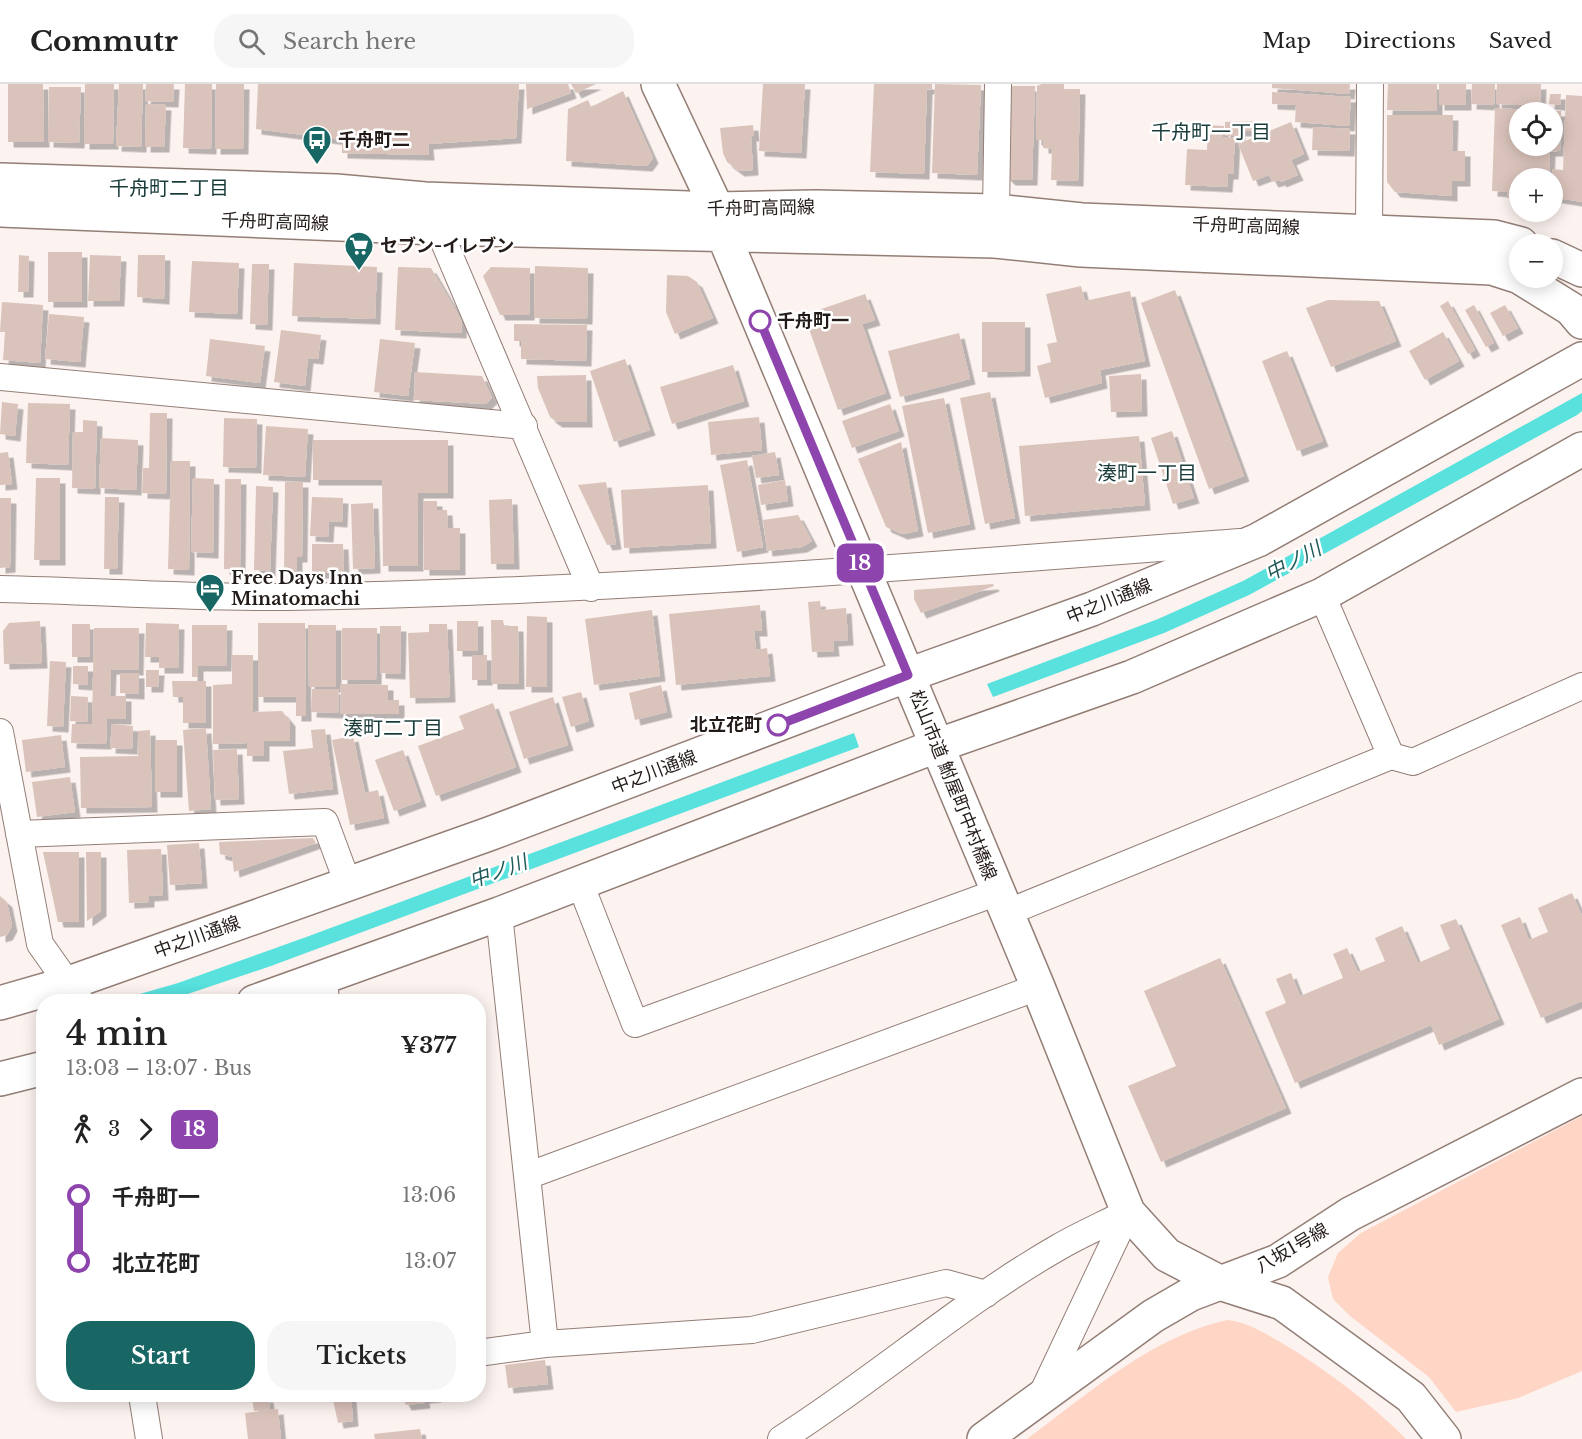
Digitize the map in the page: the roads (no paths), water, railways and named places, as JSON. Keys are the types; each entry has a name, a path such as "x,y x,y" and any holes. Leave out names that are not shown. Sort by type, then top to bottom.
{"street":[{"name":"松山市道 鮒屋町中村橋線","path":"657,84 720,221 936,746 1038,987 1128,1212 1167,1255 1222,1284 1282,1303 1411,1397 1440,1434"},
{"path":"995,226 998,84"},
{"path":"1367,263 1370,84"},
{"name":"千舟町高岡線","path":"0,180 336,191 720,221"},
{"path":"425,199 524,426 591,588"},
{"name":"千舟町高岡線","path":"0,210 438,228 720,221 815,207 995,226 1081,250 1492,268 1509,273"},
{"name":"千舟町高岡線","path":"995,226 1082,220 1494,237 1509,241"},
{"path":"1563,261 1582,270"},
{"name":"千舟町高岡線","path":"1538,288 1571,309 1582,322"},
{"name":"中之川通線","path":"75,992 348,884 489,834 908,675 1092,609 1258,540 1582,359"},
{"path":"0,377 524,426"},
{"path":"301,994 325,990 499,914 936,746 1132,677 1322,595 1582,449"},
{"path":"0,589 284,597 591,588 1258,540"},
{"path":"1322,595 1391,756"},
{"path":"580,883 635,1024 1002,903 1391,756 1413,762 1582,686"},
{"path":"0,732 40,945 75,992"},
{"path":"19,834 325,822 348,884"},
{"path":"499,914 545,1344"},
{"path":"527,1176 1038,987"},
{"name":"中之川通線","path":"0,1003 36,998"},
{"path":"0,1079 36,1070"},
{"name":"八坂1号線","path":"984,1439 1153,1316 1191,1294 1278,1261 1350,1214 1582,1095"},
{"path":"781,1439 817,1417 986,1294 1059,1246 1128,1212"},
{"path":"1041,1396 1128,1212"},
{"path":"486,1352 545,1344 752,1330 946,1283 986,1294"},
{"path":"149,1402 149,1439"}],"water":[{"name":"中ノ川","path":"1582,393 1582,411 1577,415 1249,595 1164,633 993,697 987,684 1158,619 1243,581"},
{"name":"中ノ川","path":"854,733 859,747 271,966 188,994 140,994 178,983"}],"place":[{"name":"千舟町二","path":"317,166"},
{"name":"セブン-イレブン","path":"359,272"},
{"name":"千舟町一","path":"760,321"},
{"name":"Free Days Inn Minatomachi","path":"210,614"},
{"name":"北立花町","path":"778,725"}],"district":[{"name":"千舟町一丁目","path":"1211,132"},
{"name":"千舟町二丁目","path":"169,188"},
{"name":"湊町一丁目","path":"1147,473"},
{"name":"湊町二丁目","path":"393,728"}]}
